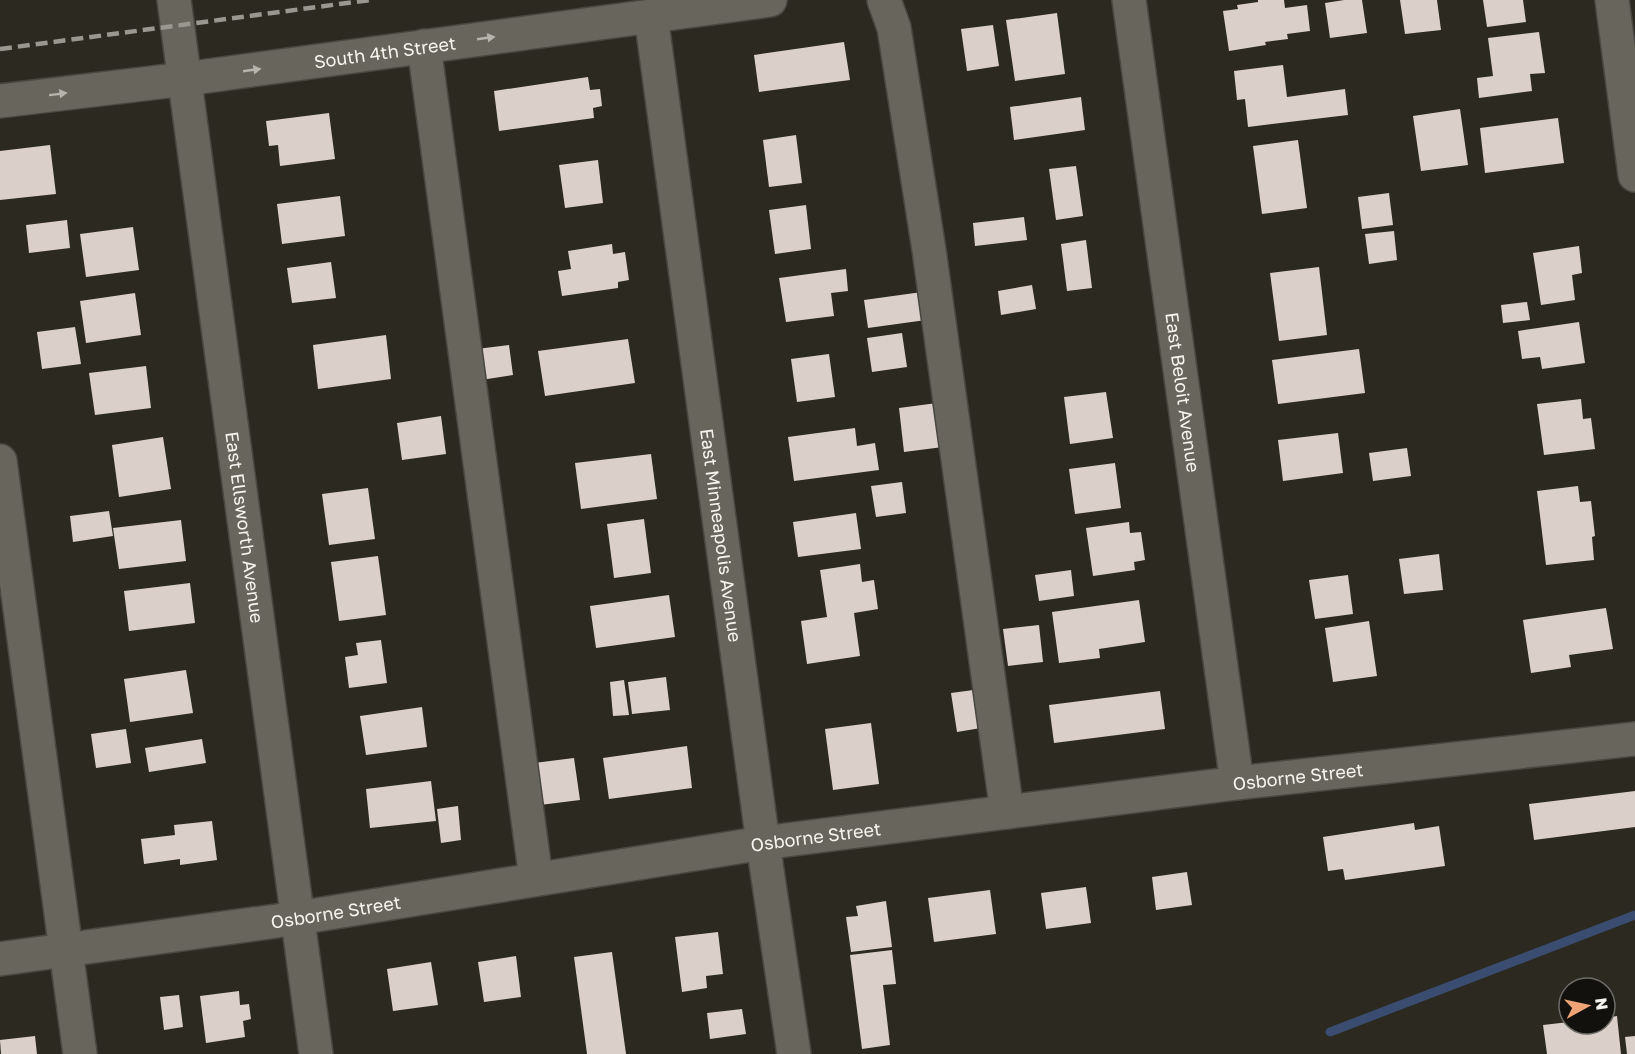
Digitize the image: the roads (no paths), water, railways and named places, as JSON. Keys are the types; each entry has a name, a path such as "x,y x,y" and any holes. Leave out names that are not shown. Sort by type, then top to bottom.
{"street":[{"name":"East Ellsworth Avenue","path":"174,0 316,1054"},
{"name":"South 4th Street","path":"0,101 185,79 770,0"},
{"path":"884,0 894,28 929,250 1007,812"},
{"name":"East Beloit Avenue","path":"1129,0 1237,783"},
{"path":"1612,0 1635,175"},
{"name":"East Minneapolis Avenue","path":"651,16 763,843 794,1054"},
{"path":"424,46 536,879"},
{"path":"0,461 80,1054"},
{"name":"Osborne Street","path":"0,959 298,918 763,843 1237,783 1635,739"}],"waterway":[{"path":"1330,1032 1635,915"}],"railway":[{"path":"0,49 370,0"}]}
